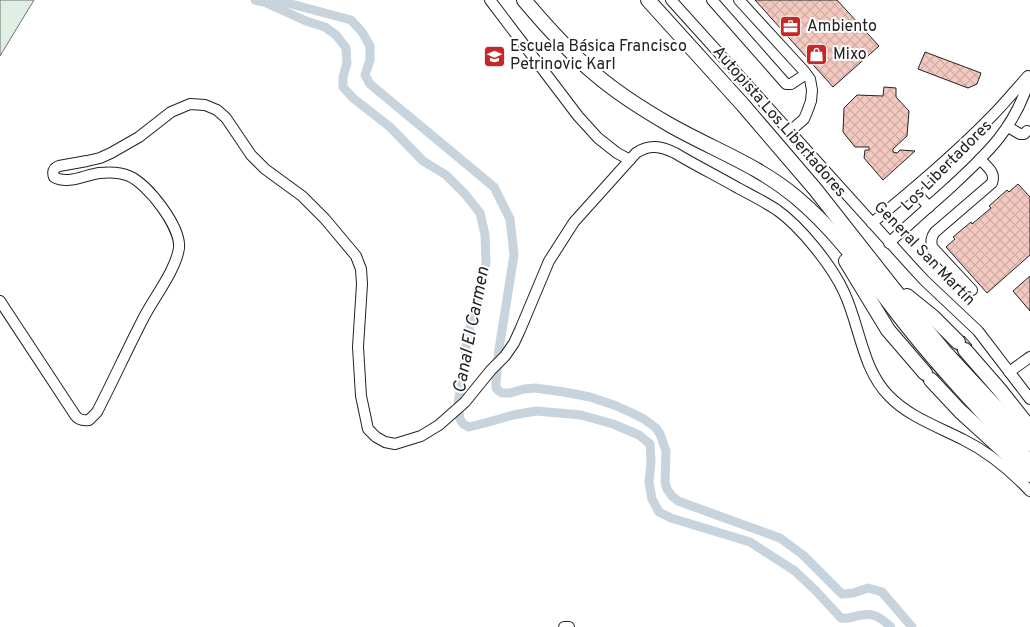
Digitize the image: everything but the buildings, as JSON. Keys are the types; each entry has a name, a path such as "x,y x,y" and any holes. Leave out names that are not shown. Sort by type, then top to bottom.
{"highway":[{"name":"Autopista Los Libertadores","path":"524,0 572,53 609,86 672,126 751,166 775,182 817,216 836,236 929,352 1030,462"},
{"name":"Autopista Los Libertadores","path":"648,0 742,104 815,189 944,351 1030,444"},
{"name":"Autopista Los Libertadores","path":"796,198 846,260 888,330 960,411 1030,475"},
{"name":"Autopista Los Libertadores","path":"880,272 911,300 933,316 962,346 1030,428"}],"street":[{"path":"490,0 578,116 598,138 617,153 630,160"},
{"name":"General San Martín","path":"671,0 925,281 978,331 1030,399"},
{"path":"712,0 786,84 791,84 806,74"},
{"path":"739,0 810,78 812,90 807,112 804,119 789,132"},
{"name":"Los Libertadores","path":"872,223 913,190 993,115 1030,73"},
{"name":"Los Libertadores","path":"890,243 997,142 1008,127 1019,106 1030,77"},
{"path":"0,301 77,418 83,421 89,420 97,412 143,318 170,272 179,248 178,236 158,200 140,181 128,175 115,173 100,173 62,180 54,177 53,170 55,167 100,158 139,137 171,112 190,104 205,105 217,110 226,118 250,155 265,170 302,196 325,219 356,256 361,269 358,347 361,396 368,429 385,442 395,444 408,441 422,436 457,411 505,356 514,344 550,261 574,222 636,153 645,148 656,146 664,148 764,202 792,222 840,284 849,304 871,368 879,384 887,394 897,404 914,415 989,454 1030,491"},
{"path":"1008,127 1020,134 1024,134 1027,131"},
{"path":"972,290 932,247 931,243 935,232 992,184 993,173 980,159"},
{"path":"913,190 928,207"},
{"path":"1009,372 1030,358"},
{"path":"564,627 569,627"}],"green space":[{"path":"0,0 34,0 0,56"}],"waterway":[{"name":"Canal El Carmen","path":"255,0 325,27 336,35 346,48 347,63 343,77 343,87 353,98 390,127 423,161 446,175 480,213 485,235 486,261 484,278 468,334 458,405 460,419 463,424 469,427 536,411 581,415 613,424 639,435 650,444 649,482 652,499 659,512 671,518 750,542 795,571 841,618 874,615 891,627"},
{"path":"276,0 351,20 362,32 370,46 370,60 365,75 370,84 494,187 510,219 514,255 499,349 496,382 496,388 499,391 510,393 535,388 590,397 614,405 644,419 656,428 660,434 666,451 665,482 667,489 678,501 780,538 803,555 842,594 868,588 882,592 912,627"}],"place":[{"name":"Ambiento","path":"791,27"},
{"name":"Mixo","path":"817,55"},
{"name":"Escuela Básica Francisco Petrinovic Karl","path":"494,56"}]}
